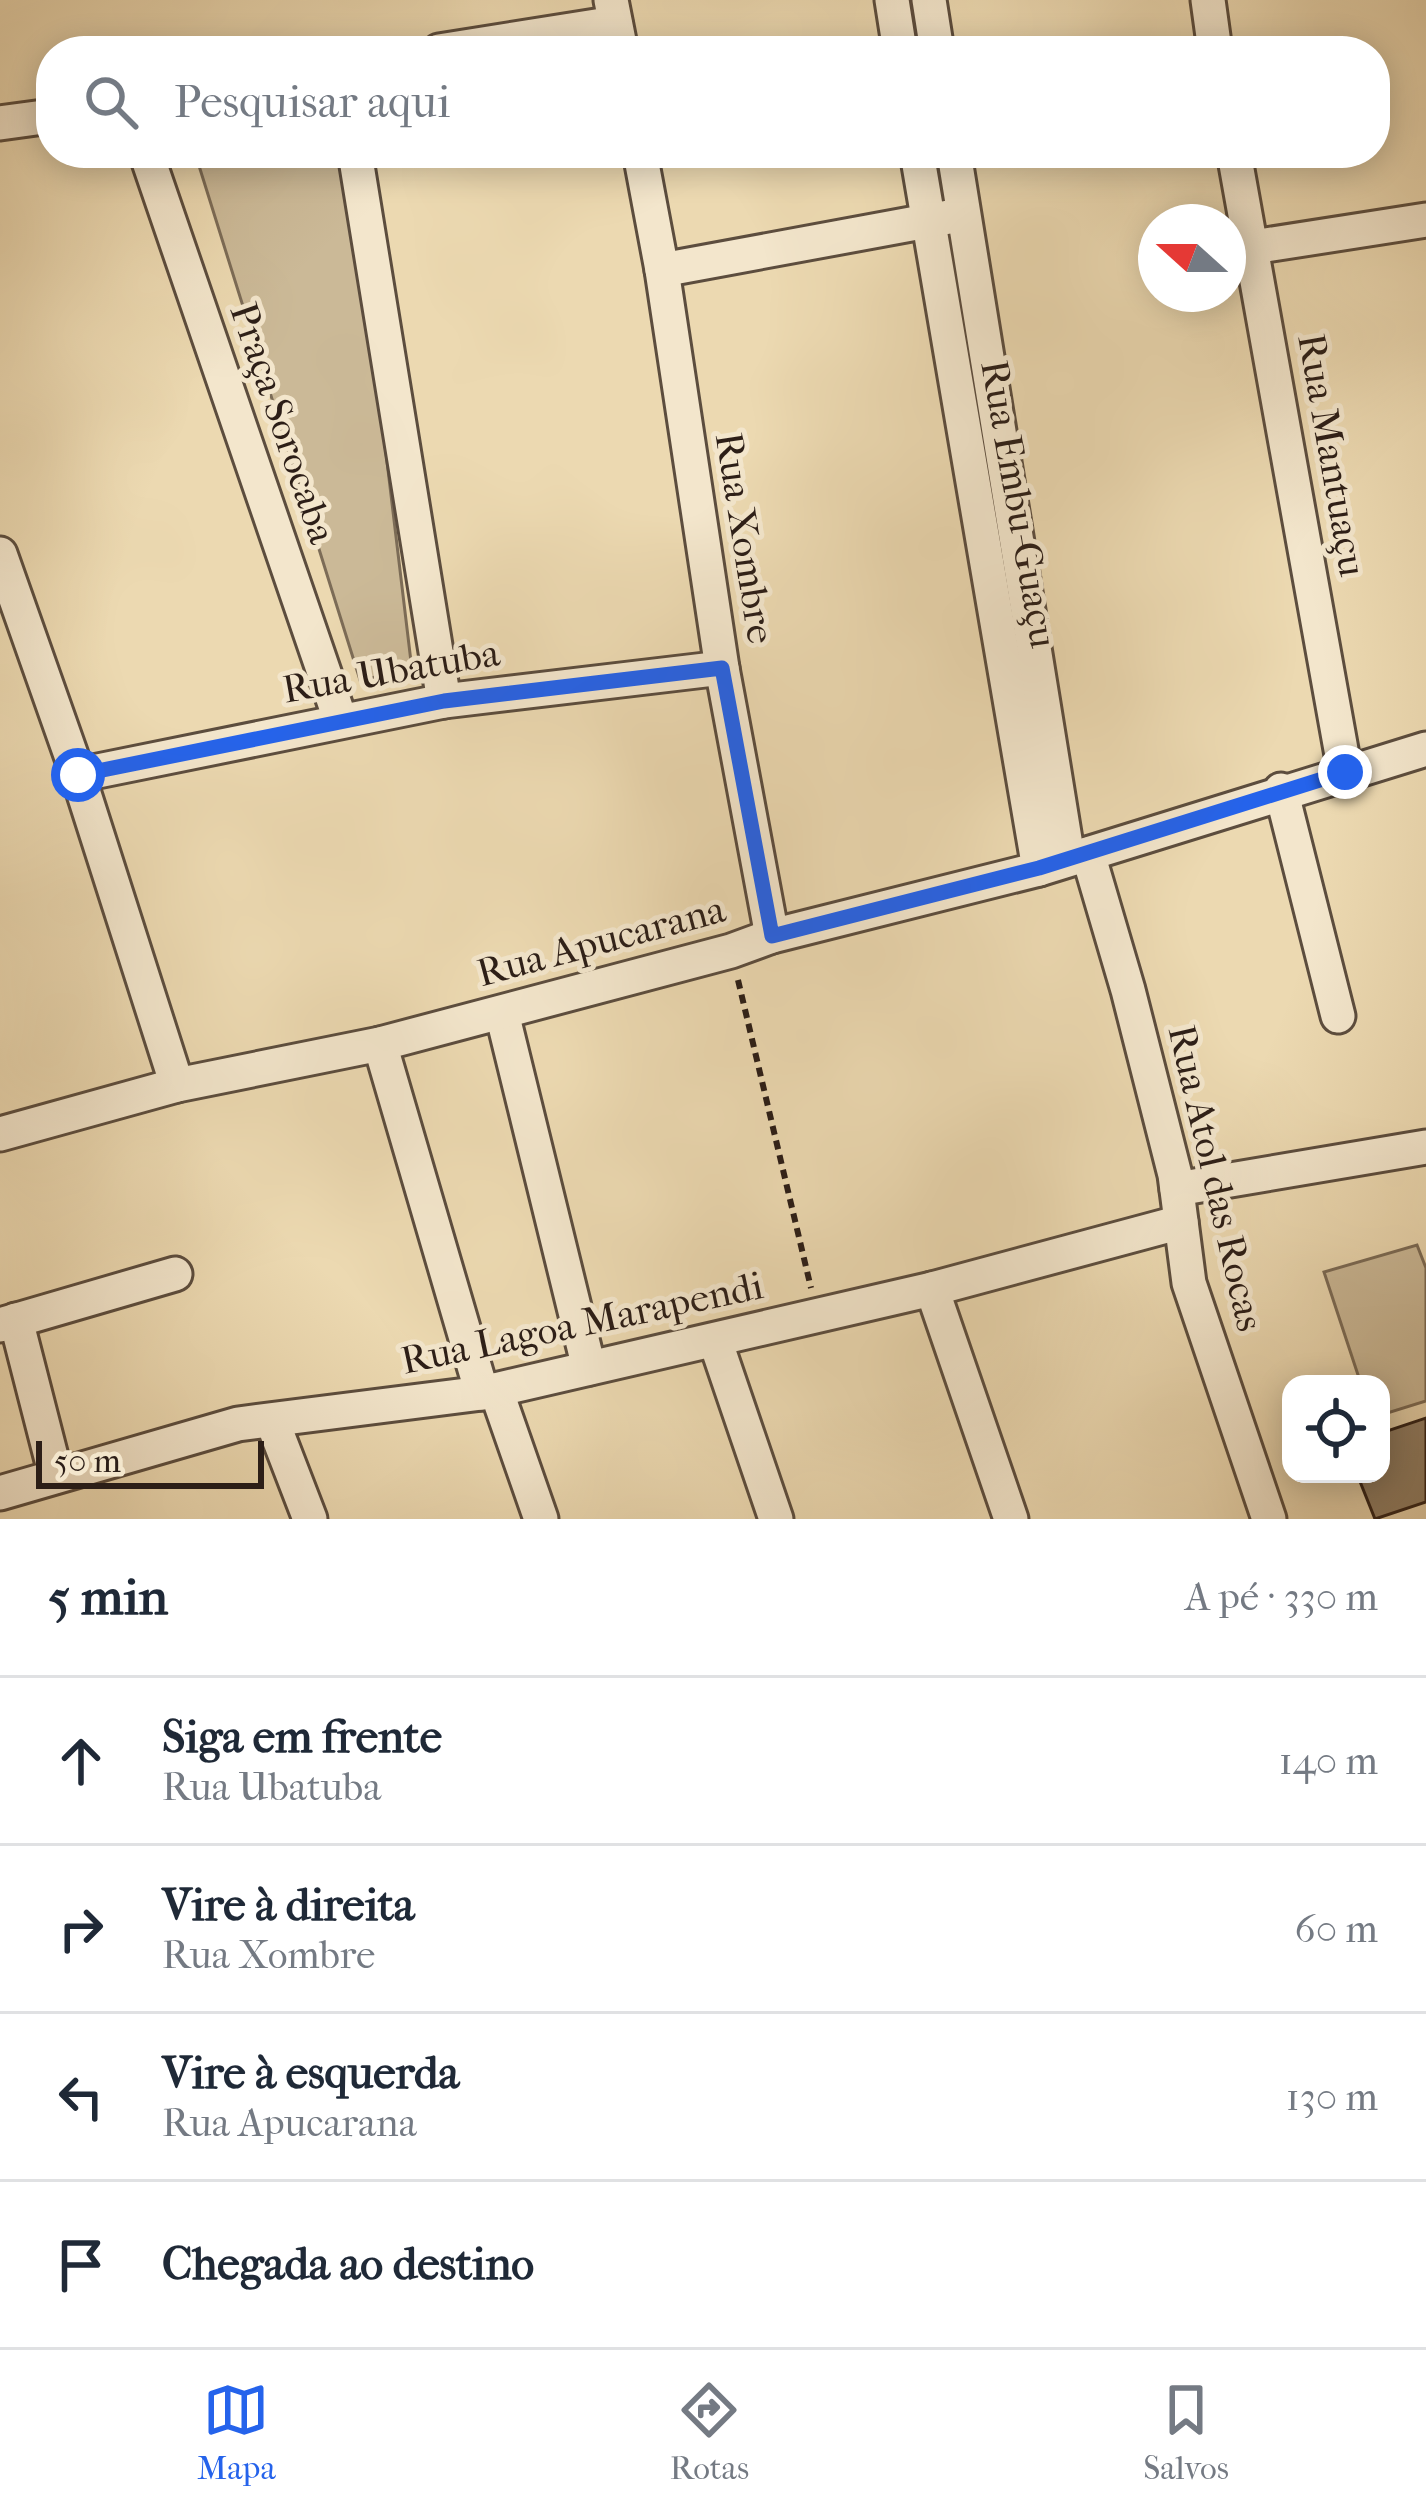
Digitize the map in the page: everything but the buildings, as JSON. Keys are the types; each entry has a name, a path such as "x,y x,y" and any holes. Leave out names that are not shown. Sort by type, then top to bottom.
{"street":[{"path":"892,0 898,36"},
{"path":"929,0 935,36"},
{"path":"1208,0 1213,36"},
{"path":"542,36 616,25"},
{"path":"0,123 36,118"},
{"name":"Praça Sorocaba","path":"151,168 340,719"},
{"path":"358,168 444,701"},
{"name":"Rua Xombre","path":"643,168 722,668 772,936"},
{"name":"Rua Embu-Guaçu","path":"919,168 1065,860"},
{"name":"Rua Embu-Guaçu","path":"956,168 1065,860"},
{"name":"Rua Mantuaçu","path":"1237,168 1345,772"},
{"path":"662,270 964,215"},
{"path":"1253,247 1426,220"},
{"path":"0,554 78,775 178,1085"},
{"name":"Rua Ubatuba","path":"78,775 444,701 722,668"},
{"name":"Rua Apucarana","path":"0,1134 178,1085 380,1044 731,951 772,936 1065,860 1426,748"},
{"path":"1282,790 1338,1016"},
{"name":"Rua Atol das Rocas","path":"1065,860 1128,990 1179,1206 1189,1283 1269,1519"},
{"path":"502,1012 589,1368"},
{"path":"380,1044 489,1392 541,1519"},
{"name":"Rua Lagoa Marapendi","path":"0,1493 238,1424 489,1392 932,1289 1179,1206 1426,1147"},
{"path":"56,1476 8,1322 175,1274"},
{"path":"932,1289 1011,1519"},
{"path":"715,1340 776,1519"},
{"path":"273,1423 310,1519"}],"path":[{"path":"731,951 818,1315"}],"shaded area":[{"path":"200,168 352,168 412,670 360,680"},
{"path":"1417,1245 1426,1268 1426,1401 1390,1412 1390,1375 1358,1375 1324,1272"}],"route":[{"path":"78,775 444,701 722,668 772,936 1088,854 1345,772"}]}
